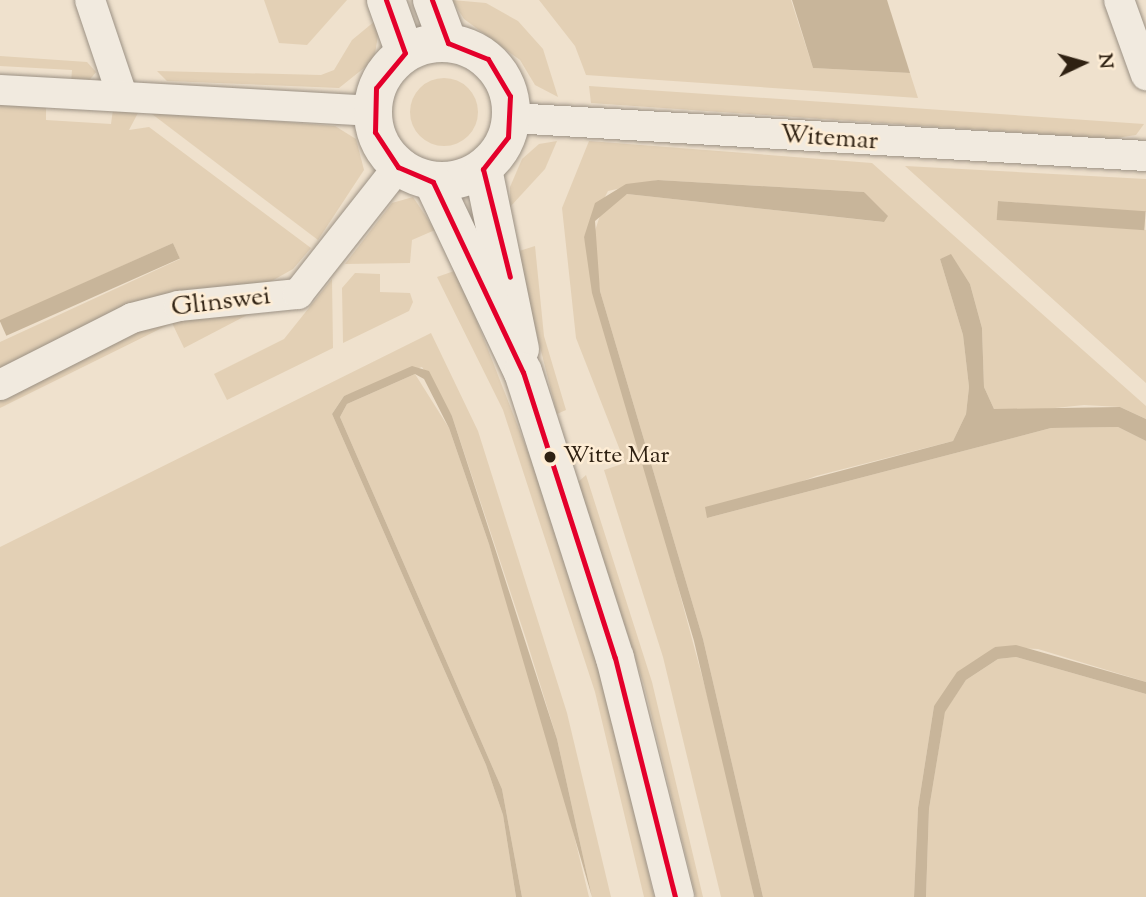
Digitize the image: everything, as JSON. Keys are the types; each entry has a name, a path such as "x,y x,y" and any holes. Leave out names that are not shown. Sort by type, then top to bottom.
{"street":[{"path":"90,0 122,95"},
{"path":"386,0 405,53"},
{"path":"432,0 448,43"},
{"path":"1119,0 1146,75"},
{"path":"448,43 488,59 506,86 512,118 503,146 483,169 459,180 433,182 398,167 384,151 372,111 376,88 405,53 448,43"},
{"path":"0,90 372,111"},
{"name":"Witemar","path":"512,118 1146,156"},
{"name":"Glinswei","path":"0,385 132,318 178,306 298,294 398,167"},
{"path":"483,169 513,292 523,372"},
{"path":"433,182 523,372 615,658 675,897"}],"shaded area":[{"path":"264,0 347,0 307,45 279,43"},
{"path":"452,0 486,3 518,21 543,49 558,97 535,85 520,60 464,19"},
{"path":"539,0 791,0 813,68 910,73 918,98 586,75 575,46"},
{"path":"792,0 887,0 910,73 813,68"},
{"path":"381,16 374,60 339,88 167,81 157,71 321,75 334,70 352,40"},
{"path":"0,56 87,62 96,72 87,83 71,82 72,70 0,66"},
{"path":"437,78 451,78 463,83 473,93 478,112 473,131 463,141 451,146 437,146 425,141 415,131 410,119 410,105 415,93 425,83"},
{"path":"589,86 1144,124 1136,135 1110,139 591,103"},
{"path":"0,101 46,105 46,120 111,124 113,109 139,111 129,130 149,127 311,248 293,269 261,287 0,374 0,342 180,259 173,243 0,321"},
{"path":"148,111 335,126 356,139 364,170 318,240"},
{"path":"557,141 545,169 510,207 510,187 522,159 539,144"},
{"path":"589,141 872,163 1146,406 1146,419 1120,407 1084,405 1007,413 994,409 984,387 982,328 970,284 951,255 940,259 963,335 969,387 966,414 953,441 816,476 707,518 1051,428 1118,427 1146,441 1146,682 1038,649 995,647 934,706 918,808 914,897 763,897 703,639 600,291 593,237 602,209 627,194 883,222 864,192 658,180 608,191 584,237 724,758 754,897 721,897 663,657 604,470 625,463 576,338 562,208"},
{"path":"905,166 1146,179 1146,212 998,201 1003,219 1146,230 1146,383"},
{"path":"658,180 864,192 888,216 884,222 627,194 595,221 600,291 703,639 763,897 754,897 694,641 592,293 584,237 595,203 626,184"},
{"path":"413,197 435,230 412,240 410,263 345,264 392,203"},
{"path":"998,201 1146,211 1144,230 997,220"},
{"path":"173,243 180,259 6,336 0,320"},
{"path":"535,246 544,336 566,410 557,414 516,252"},
{"path":"951,254 970,284 982,328 984,387 994,409 1120,407 1146,419 1146,441 1118,427 1051,428 707,518 705,507 953,441 966,414 969,387 963,335 940,259"},
{"path":"457,270 533,465 606,691 654,897 644,897 595,692 503,410 437,277"},
{"path":"355,273 380,274 380,292 410,293 413,302 409,311 343,343 342,288"},
{"path":"332,279 333,348 227,400 214,374 284,339"},
{"path":"253,312 184,348 172,323 0,408 0,393 134,326"},
{"path":"431,333 478,431 567,713 611,897 592,897 557,739 527,642 452,416 422,367 344,396 332,414 486,765 503,815 516,897 0,897 0,547"},
{"path":"412,366 429,371 452,416 557,739 592,897 489,544 449,428 424,379 415,374 347,404 340,417 502,789 522,897 516,897 503,815 486,765 332,414 344,396"},
{"path":"415,374 449,428 489,544 553,748 589,897 522,897 502,789 340,417 347,404"},
{"path":"586,475 652,682 703,897 696,897 644,685 578,482"},
{"path":"1016,645 1146,682 1146,694 1016,657 998,659 966,680 945,712 929,809 926,897 914,897 918,808 934,706 957,672 995,647"},
{"path":"1016,657 1146,694 1146,897 926,897 929,809 945,711 966,680 998,659"}],"transit line":[{"path":"386,0 405,53 376,88 375,132 398,167 433,182 523,372 615,658 675,897"},
{"path":"432,0 448,43 488,59 510,96 508,137 483,169 510,277"}],"place":[{"name":"Witte Mar","path":"550,457"}]}
